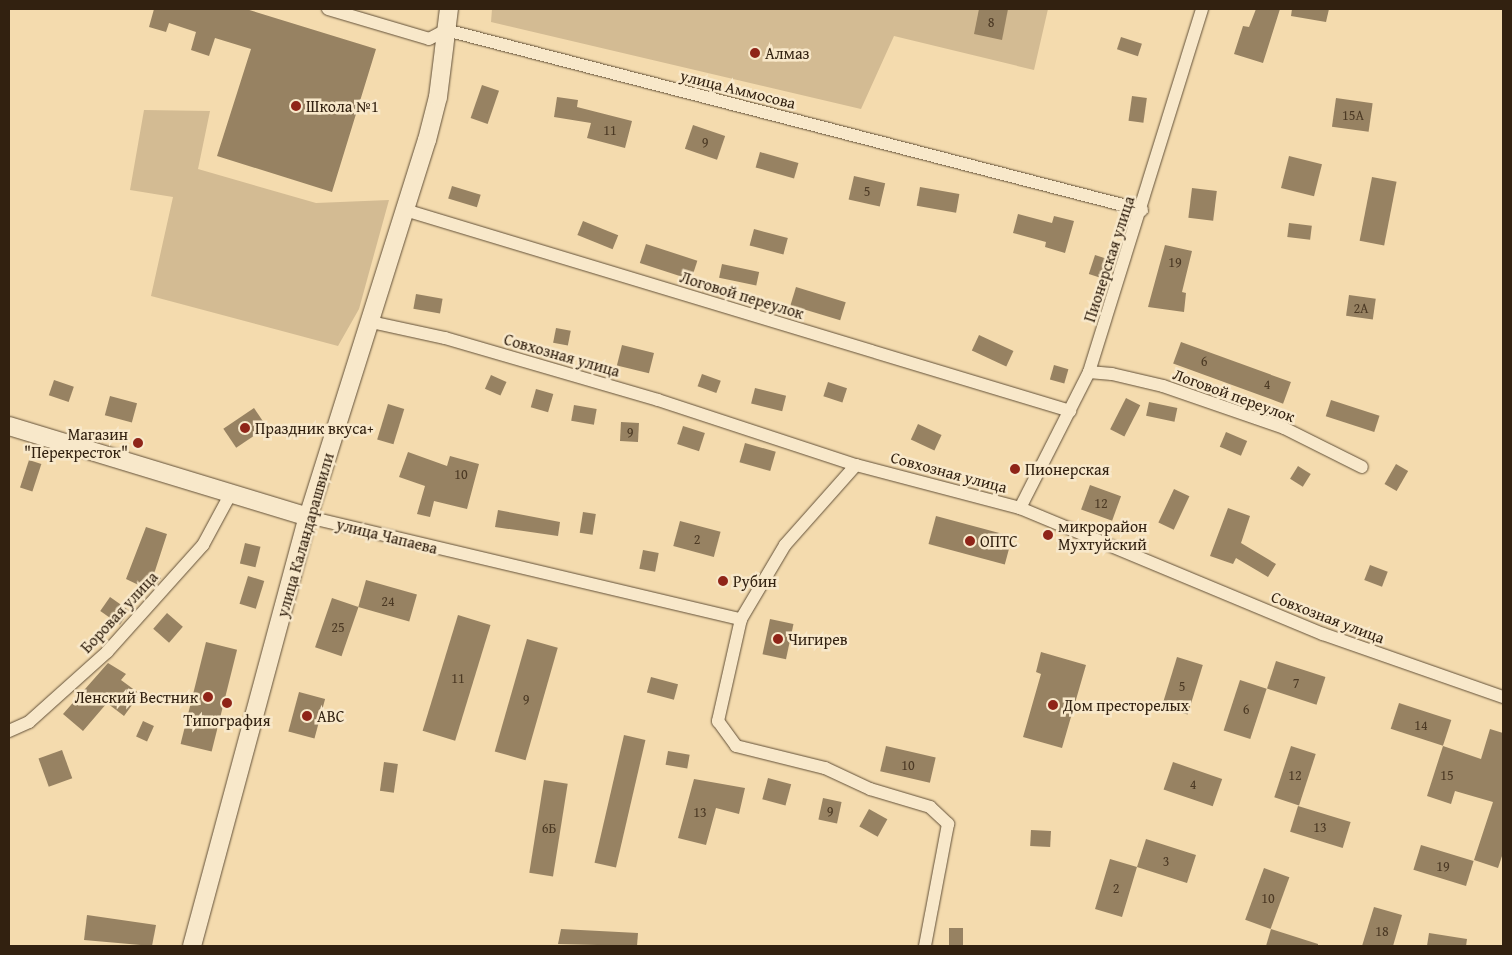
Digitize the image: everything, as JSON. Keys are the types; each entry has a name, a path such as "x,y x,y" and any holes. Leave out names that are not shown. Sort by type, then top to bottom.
{"main road":[{"name":"улица Каландарашвили","path":"192,946 308,517 371,322 438,97 448,9"},
{"name":"улица Чапаева","path":"9,426 308,517"}],"street":[{"path":"328,9 429,39 446,30"},
{"name":"Пионерская улица","path":"1020,508 1089,372 1142,210 1202,9"},
{"name":"улица Аммосова","path":"446,30 1142,210"},
{"name":"Логовой переулок","path":"405,210 1070,411"},
{"name":"Совхозная улица","path":"371,322 445,338 658,400 856,465 1020,508 1323,634 1503,697"},
{"name":"Логовой переулок","path":"1089,372 1112,374 1162,386 1284,428 1362,467"},
{"path":"856,465 785,545 741,620 718,721 736,746 825,768 870,790 930,808 948,824 925,946"},
{"name":"Боровая улица","path":"9,731 29,722 107,652 203,545 231,493"},
{"name":"улица Чапаева","path":"308,517 741,620"}],"shaded area":[{"name":"Алмаз","path":"492,9 1048,9 1034,70 894,36 861,109 491,22"},
{"path":"144,110 210,111 198,169 316,203 389,200 359,309 338,346 151,296 173,197 130,190"}],"building":[{"name":"Школа №1","path":"154,9 246,9 376,49 332,192 217,156 251,49 215,38 209,56 191,50 196,32 169,23 166,32 149,27"},
{"path":"979,9 1008,9 1002,40 974,34"},
{"path":"1256,9 1280,9 1263,63 1234,54 1243,26 1249,27"},
{"path":"1292,9 1329,9 1326,22 1291,16"},
{"path":"1121,37 1142,44 1138,56 1117,49"},
{"path":"482,85 499,91 488,124 471,118"},
{"path":"1132,96 1147,98 1143,123 1129,121"},
{"path":"557,97 578,100 577,107 632,121 625,148 587,138 591,123 554,117"},
{"path":"1336,98 1373,103 1369,132 1332,127"},
{"path":"693,125 725,136 717,160 685,149"},
{"path":"760,152 798,163 794,178 756,167"},
{"path":"1289,156 1322,164 1314,196 1281,188"},
{"path":"854,176 885,183 880,207 849,199"},
{"path":"1372,177 1397,182 1384,246 1360,241"},
{"path":"452,186 481,195 477,207 448,198"},
{"path":"920,187 959,194 956,213 917,206"},
{"path":"1192,188 1217,191 1213,221 1188,218"},
{"path":"1018,214 1052,223 1054,216 1074,221 1065,253 1045,247 1046,242 1013,233"},
{"path":"583,221 618,235 613,249 577,235"},
{"path":"1289,223 1312,226 1310,240 1287,237"},
{"path":"754,229 788,238 783,254 750,245"},
{"path":"646,244 697,261 691,280 640,263"},
{"path":"1165,245 1192,251 1182,292 1186,293 1184,312 1148,307"},
{"path":"1095,255 1107,259 1101,278 1089,274"},
{"path":"722,264 759,272 756,286 719,278"},
{"path":"796,287 846,302 840,320 790,305"},
{"path":"416,294 443,299 440,313 413,309"},
{"path":"1349,295 1376,299 1373,320 1346,316"},
{"path":"556,328 571,331 568,346 553,343"},
{"path":"979,335 1013,351 1006,366 972,350"},
{"path":"1181,342 1291,382 1283,404 1173,364"},
{"path":"622,345 654,353 649,373 617,365"},
{"path":"1054,365 1068,369 1064,384 1050,379"},
{"path":"702,374 721,381 716,393 698,386"},
{"path":"491,375 507,382 500,396 485,389"},
{"path":"54,380 74,387 69,402 49,395"},
{"path":"828,382 847,388 842,402 823,396"},
{"path":"755,388 786,396 782,411 751,404"},
{"path":"536,389 553,394 548,412 531,407"},
{"path":"110,396 137,403 132,423 105,415"},
{"path":"1126,398 1140,405 1124,436 1110,429"},
{"path":"1331,400 1380,416 1374,432 1326,416"},
{"path":"1149,402 1177,408 1174,422 1146,416"},
{"path":"388,404 404,409 393,444 377,439"},
{"path":"574,405 597,409 594,425 571,421"},
{"name":"Праздник вкуса+","path":"254,408 267,427 236,448 223,429"},
{"path":"621,422 639,423 638,442 620,441"},
{"path":"918,424 942,435 934,450 911,439"},
{"path":"683,426 705,433 699,451 677,444"},
{"path":"1226,432 1247,441 1241,456 1220,447"},
{"path":"745,443 776,452 770,471 739,462"},
{"path":"408,452 447,466 450,456 479,464 467,509 434,501 430,517 417,514 425,486 399,477"},
{"path":"29,460 41,464 32,492 20,488"},
{"path":"1396,464 1408,471 1397,491 1384,484"},
{"path":"1298,466 1311,474 1303,487 1290,479"},
{"path":"1090,485 1121,496 1112,521 1081,509"},
{"path":"1174,489 1189,496 1174,530 1158,523"},
{"path":"1228,508 1250,516 1241,543 1276,564 1268,577 1236,558 1233,564 1210,556"},
{"path":"498,510 560,522 558,536 495,527"},
{"path":"583,512 596,514 593,535 580,533"},
{"name":"ОПТС","path":"936,516 1012,536 1005,564 928,544"},
{"path":"680,521 721,532 714,557 673,546"},
{"path":"146,527 167,534 154,574 161,578 154,588 149,585 147,589 126,579"},
{"path":"245,543 261,547 255,567 240,563"},
{"path":"643,550 659,553 655,572 639,569"},
{"path":"1370,565 1388,572 1382,587 1364,580"},
{"path":"248,576 264,581 256,609 240,604"},
{"path":"366,580 417,595 409,622 358,607"},
{"path":"110,597 130,611 120,625 100,611"},
{"path":"332,598 358,607 342,656 315,647"},
{"path":"167,613 183,627 169,643 153,629"},
{"path":"458,615 491,625 455,741 423,731"},
{"name":"Чигирев","path":"770,619 793,624 786,659 763,654"},
{"path":"527,639 558,648 526,760 495,751"},
{"name":"Ленский Вестник","path":"206,642 237,650 212,752 181,744"},
{"name":"Дом престорелых","path":"1041,652 1086,665 1062,748 1023,737 1041,674 1036,672"},
{"path":"1177,657 1203,665 1188,715 1162,707"},
{"path":"1276,661 1325,677 1316,705 1267,689"},
{"path":"108,663 126,674 121,680 140,694 124,716 107,703 83,731 63,714"},
{"path":"651,677 678,684 674,700 647,692"},
{"path":"1240,680 1267,689 1250,739 1224,730"},
{"name":"ABC","path":"299,692 325,699 314,739 288,732"},
{"path":"1399,703 1451,720 1443,746 1391,729"},
{"path":"143,721 154,726 147,741 136,737"},
{"path":"1490,729 1503,733 1503,853 1498,868 1474,860 1493,802 1455,791 1451,804 1427,796 1443,746 1481,759"},
{"path":"624,735 645,740 616,868 595,863"},
{"path":"886,746 936,757 930,783 880,771"},
{"path":"1291,746 1316,754 1299,805 1274,797"},
{"path":"62,750 72,778 49,787 39,759"},
{"path":"668,751 690,755 687,769 666,765"},
{"path":"384,762 398,764 394,793 380,791"},
{"path":"1173,762 1222,779 1213,806 1164,789"},
{"path":"768,778 791,784 785,805 762,799"},
{"path":"694,779 745,788 739,814 716,808 706,845 678,838"},
{"path":"544,780 568,784 553,877 529,873"},
{"path":"823,798 842,802 837,823 818,820"},
{"path":"1298,806 1351,822 1343,848 1290,832"},
{"path":"869,809 887,819 878,837 859,826"},
{"path":"1031,830 1051,831 1050,847 1030,846"},
{"path":"1146,839 1196,855 1187,883 1137,867"},
{"path":"1421,845 1474,861 1466,886 1413,870"},
{"path":"1110,859 1137,867 1122,917 1095,909"},
{"path":"1264,868 1289,877 1271,929 1245,920"},
{"path":"1374,907 1402,915 1393,946 1362,946"},
{"path":"87,915 156,925 152,946 84,940"},
{"path":"949,928 963,928 963,946 949,946"},
{"path":"561,929 638,933 637,946 558,944"},
{"path":"1271,929 1318,944 1318,946 1266,946"},
{"path":"1429,933 1467,939 1466,946 1427,946"}],"place":[{"name":"Алмаз","path":"755,53"},
{"name":"Школа №1","path":"296,106"},
{"name":"Праздник вкуса+","path":"245,428"},
{"name":"Магазин \"Перекресток\"","path":"138,443"},
{"name":"Пионерская","path":"1015,469"},
{"name":"микрорайон Мухтуйский","path":"1048,535"},
{"name":"ОПТС","path":"970,541"},
{"name":"Рубин","path":"723,581"},
{"name":"Чигирев","path":"778,639"},
{"name":"Ленский Вестник","path":"208,697"},
{"name":"Типография","path":"227,703"},
{"name":"Дом престорелых","path":"1053,705"},
{"name":"ABC","path":"307,716"}]}
